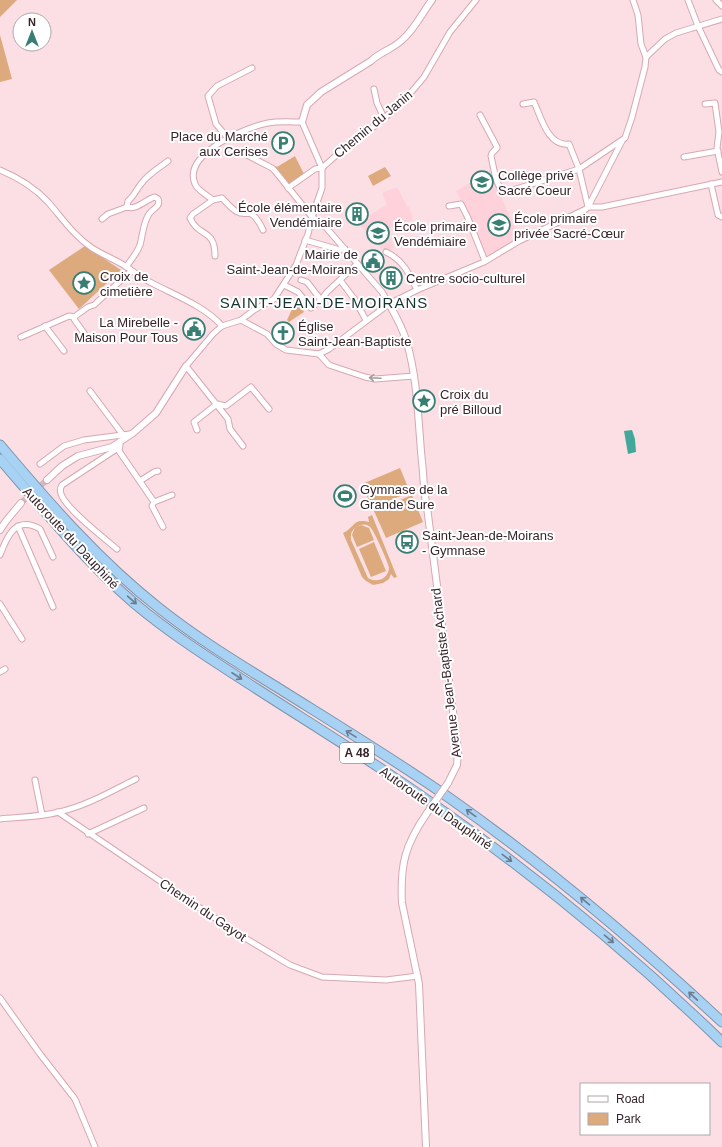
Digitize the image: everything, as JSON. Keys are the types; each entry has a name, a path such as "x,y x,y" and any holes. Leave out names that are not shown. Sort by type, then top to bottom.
{"highway":[{"name":"Autoroute du Dauphiné","path":"0,445 42,494 92,548 119,575 161,610 212,646 394,761 503,836 622,932 722,1022"},
{"name":"Autoroute du Dauphiné","path":"0,460 53,522 92,563 113,584 150,616 201,653 381,769 470,830 545,887 618,947 722,1042"}],"street":[{"path":"47,480 62,466 78,456 112,447 133,433 156,413 186,366 213,334 222,326 241,320 254,310 274,299 296,265 322,188 322,168 302,122 307,105 321,92 402,40 411,32 432,0"},
{"name":"Chemin du Janin","path":"288,188 315,169 322,168 403,102 424,77 450,32 476,0"},
{"path":"588,207 622,141 625,138 645,67 646,57 641,44 638,15 633,0"},
{"path":"688,0 698,26 719,70 722,72"},
{"path":"716,0 722,6"},
{"path":"646,57 665,39 676,33 722,19"},
{"path":"227,138 216,124 208,96 217,86 252,68"},
{"path":"374,89 377,103 384,118"},
{"path":"523,104 534,102 545,127 553,139 562,145 569,144 580,169 588,207"},
{"path":"705,104 715,103 719,132 718,151 722,172"},
{"path":"480,115 497,148 491,156 496,180 504,193 580,169 622,141"},
{"path":"213,200 195,185 192,174 196,163 202,155 227,138 257,125 302,122"},
{"path":"239,151 272,168 312,217 323,224 382,292 389,304"},
{"path":"684,157 718,151"},
{"path":"127,208 128,202 136,194 141,184 150,174 168,161"},
{"path":"0,170 21,181 47,201 79,238 93,248 150,283 183,298 216,320 222,326"},
{"path":"241,320 267,334 276,344 286,350 319,354 329,349 389,304 417,290 485,261 519,241 588,207 602,207 722,182"},
{"path":"711,184 718,214 722,217"},
{"path":"102,219 108,214 127,208 134,208 151,198 155,197 158,199 158,206 150,213 143,227 137,251 126,267"},
{"path":"215,256 214,241 193,225 190,218 213,200 222,198 233,210 244,214 250,213 254,215 259,221 263,230"},
{"path":"449,206 461,204 485,261"},
{"path":"305,240 340,250 345,249"},
{"path":"386,252 399,260 406,268 417,290"},
{"path":"284,285 298,292 310,308 321,300 327,292 357,264"},
{"path":"22,337 69,316 74,317 88,307 94,305 131,271"},
{"path":"301,280 307,282 321,300"},
{"path":"340,280 355,300 366,320"},
{"name":"Avenue Jean-Baptiste Achard","path":"389,304 395,314 407,343 414,376 424,474 424,494 427,507 442,636 458,751 457,765 448,783 416,829 408,846 405,856 402,880 402,903 418,976 422,1016 426,1147"},
{"path":"74,317 84,333"},
{"path":"45,326 64,352"},
{"path":"319,354 329,364 365,377 374,379 414,376"},
{"path":"186,366 228,419 230,429 243,446"},
{"path":"217,404 226,406 251,387 268,409"},
{"path":"90,391 123,435"},
{"path":"197,430 194,422 217,404"},
{"path":"40,464 64,446 84,440 133,433"},
{"path":"120,442 119,451 154,502 152,506 163,526"},
{"path":"117,549 72,509 60,491 62,485 115,450 120,442"},
{"path":"140,481 158,471"},
{"path":"154,502 172,495"},
{"path":"0,530 9,516 21,503"},
{"path":"0,555 9,534 18,526 28,524 40,528 54,557"},
{"path":"18,526 53,607"},
{"path":"0,604 22,639"},
{"path":"0,819 58,812 84,803 136,779"},
{"path":"34,780 42,815"},
{"path":"88,834 144,808"},
{"name":"Chemin du Gayot","path":"58,812 88,834 240,935 290,965 322,976 386,980 418,976"},
{"path":"0,998 75,1100 95,1147"}],"shaded area":[{"path":"490,171 520,239 486,259 472,220 456,191"},
{"path":"397,187 407,206 409,207 413,220 387,229 394,248 387,251 383,250 358,223 387,205 382,193"},
{"path":"632,430 635,439 636,452 628,454 624,431"}],"green space":[{"path":"0,0 17,0 0,17"},
{"path":"0,35 12,79 0,82"},
{"path":"295,156 304,174 288,185 275,167"},
{"path":"385,167 391,176 373,186 368,176"},
{"path":"85,246 121,270 79,309 49,270"},
{"path":"298,304 304,312 289,322 287,320 293,307"},
{"path":"400,468 410,492 372,508 362,484"},
{"path":"412,495 423,522 386,538 374,511"},
{"path":"372,515 397,577 394,578 391,574 389,579 383,583 373,585 362,577 343,533 356,522 369,522 368,517","holes":["360,525 369,526 373,530 389,568 384,578 378,580 368,578 351,540 352,531"]},
{"path":"361,525 369,528 374,540 357,547 352,535 355,527"},
{"path":"374,542 386,571 371,577 359,549"}],"tunnel":[{"path":"21,503 47,480"}],"place":[{"name":"Place du Marché aux Cerises","path":"283,143"},
{"name":"Collège privé Sacré Coeur","path":"482,182"},
{"name":"École élémentaire Vendémiaire","path":"357,214"},
{"name":"École primaire privée Sacré-Cœur","path":"499,225"},
{"name":"École primaire Vendémiaire","path":"378,233"},
{"name":"Mairie de Saint-Jean-de-Moirans","path":"373,261"},
{"name":"Centre socio-culturel","path":"391,278"},
{"name":"Croix de cimetière","path":"84,283"},
{"name":"La Mirebelle - Maison Pour Tous","path":"194,329"},
{"name":"Église Saint-Jean-Baptiste","path":"283,333"},
{"name":"Croix du pré Billoud","path":"424,401"},
{"name":"Gymnase de la Grande Sure","path":"345,496"},
{"name":"Saint-Jean-de-Moirans - Gymnase","path":"407,542"}],"district":[{"name":"SAINT-JEAN-DE-MOIRANS","path":"324,302"}]}
